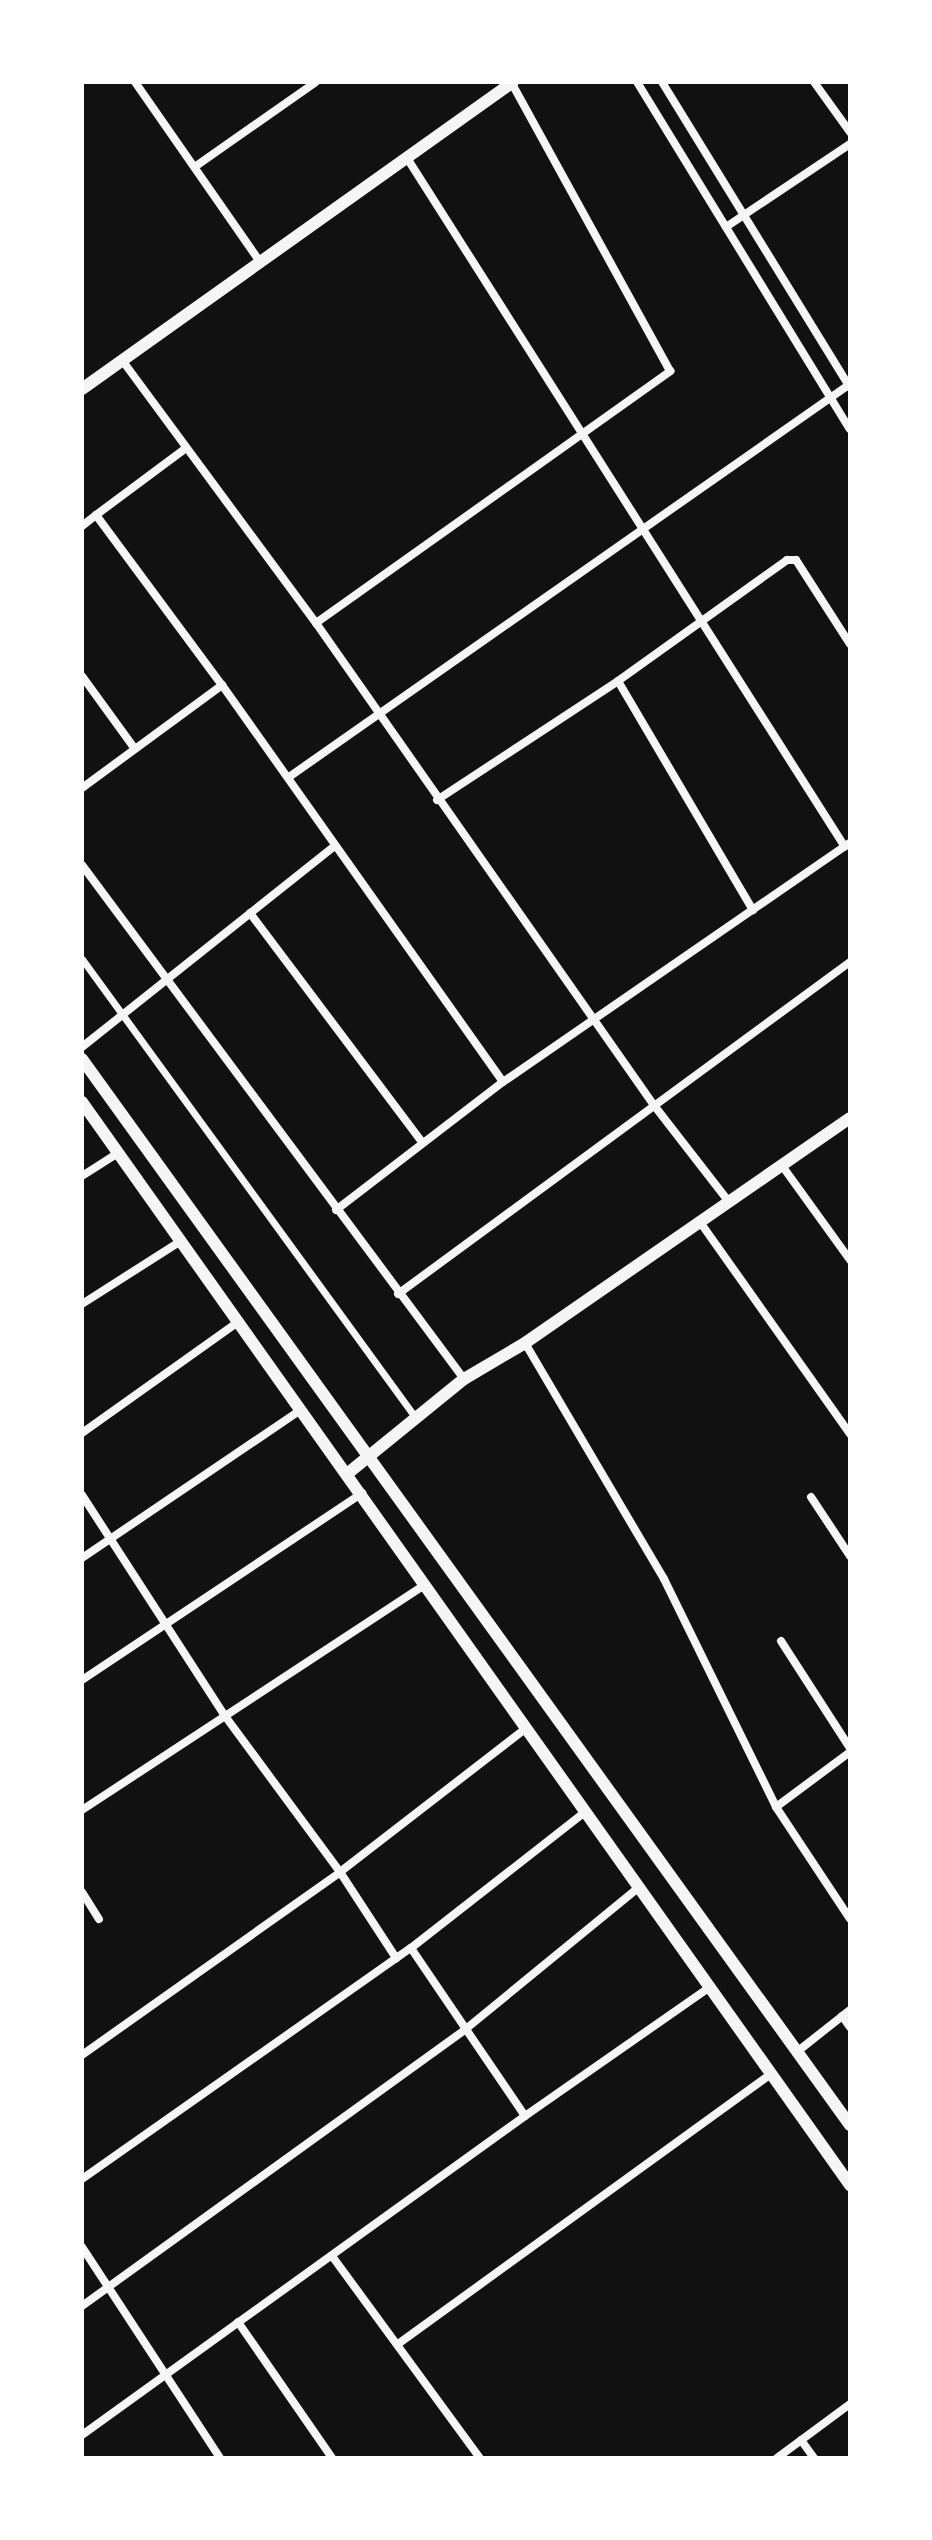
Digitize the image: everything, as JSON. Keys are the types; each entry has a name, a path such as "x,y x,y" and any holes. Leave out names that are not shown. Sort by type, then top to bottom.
{"street":[{"path":"135,82 261,263"},
{"path":"196,166 316,82"},
{"path":"82,389 512,82 670,371 316,623"},
{"path":"637,82 850,429"},
{"path":"289,777 849,386 662,82"},
{"path":"814,82 850,132"},
{"path":"726,227 850,144"},
{"path":"336,1210 421,1141 503,1082 847,845 704,618 641,531 579,436 407,158"},
{"path":"122,360 316,623 437,800 653,1104 729,1202"},
{"path":"82,526 185,449"},
{"path":"96,515 289,777 333,847 503,1082"},
{"path":"437,800 618,681 791,559 850,644"},
{"path":"82,676 135,749"},
{"path":"618,681 753,910"},
{"path":"82,788 222,685"},
{"path":"82,1047 333,847"},
{"path":"82,865 464,1379"},
{"path":"250,913 421,1141"},
{"path":"82,959 415,1417"},
{"path":"398,1294 850,962"},
{"path":"82,1059 850,2125"},
{"path":"82,1102 850,2185"},
{"path":"347,1474 464,1379 525,1343 850,1118"},
{"path":"82,1176 118,1153"},
{"path":"783,1167 850,1260"},
{"path":"700,1222 850,1434"},
{"path":"82,1304 181,1241"},
{"path":"82,1433 238,1322"},
{"path":"525,1343 664,1579 776,1807 850,1919"},
{"path":"82,1558 301,1410"},
{"path":"82,1680 169,1625 362,1493"},
{"path":"82,1495 109,1541 169,1625 225,1716 340,1872 396,1958"},
{"path":"811,1497 850,1556"},
{"path":"82,1810 425,1585"},
{"path":"776,1807 850,1750 781,1641"},
{"path":"82,2055 340,1872 526,1728"},
{"path":"82,2179 411,1948 585,1812"},
{"path":"82,2306 467,2028 639,1887"},
{"path":"82,1892 99,1919"},
{"path":"411,1948 525,2116"},
{"path":"82,2435 525,2116 710,1987"},
{"path":"798,2051 846,2013 850,2027"},
{"path":"398,2344 771,2074"},
{"path":"82,2247 162,2376 220,2458"},
{"path":"332,2256 480,2458"},
{"path":"238,2322 332,2458"},
{"path":"777,2458 850,2404"},
{"path":"801,2440 814,2458"}]}
